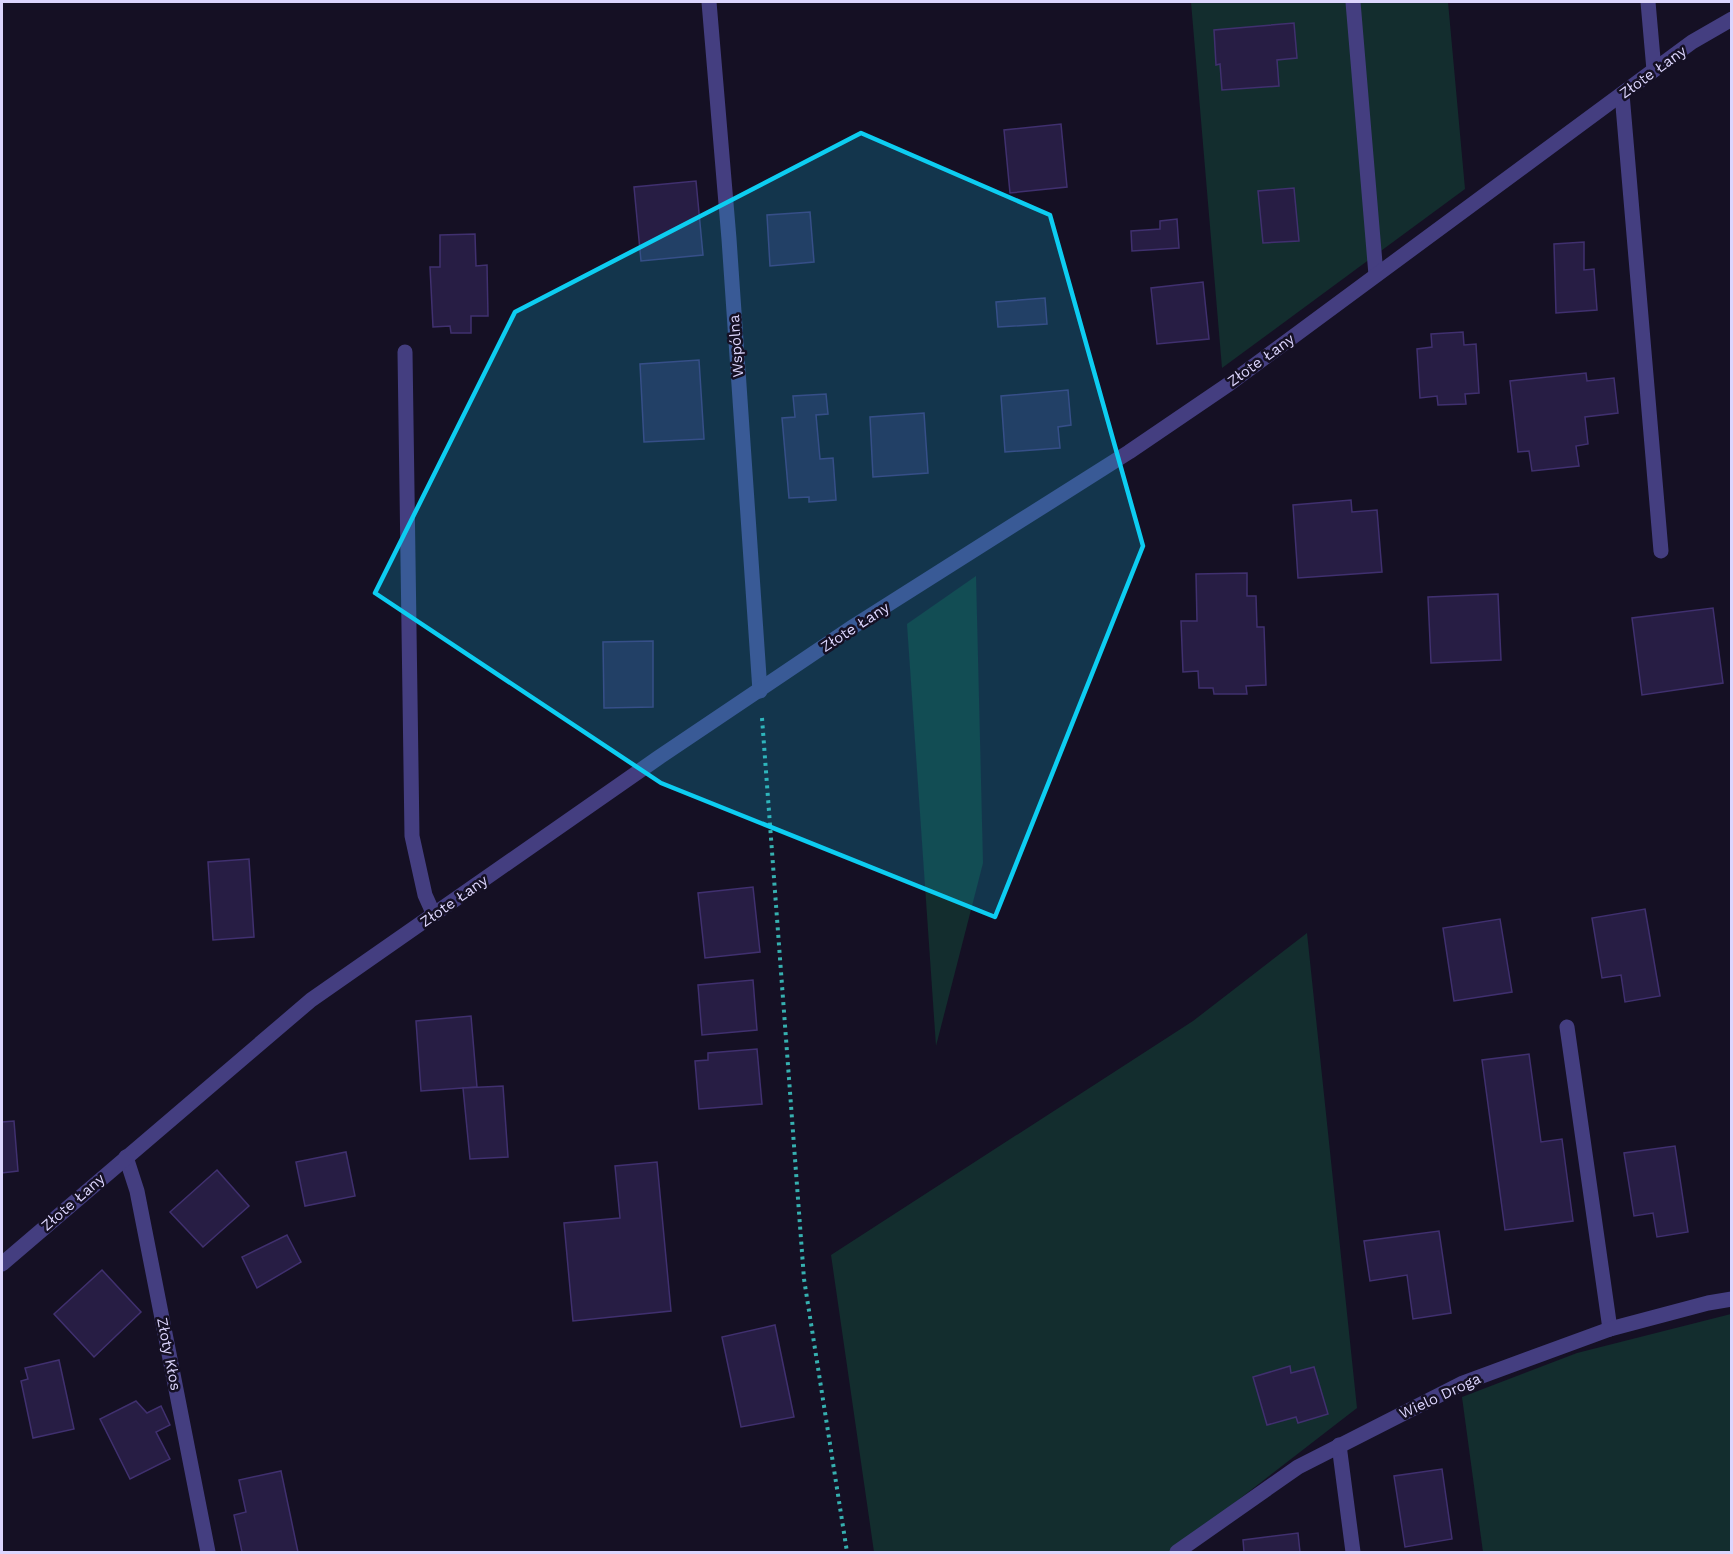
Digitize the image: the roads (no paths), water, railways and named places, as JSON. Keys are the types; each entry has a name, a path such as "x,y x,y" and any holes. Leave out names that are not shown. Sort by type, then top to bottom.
{"street":[{"name":"Wspólna","path":"709,2 729,239 760,691"},
{"path":"1353,2 1376,275"},
{"path":"1648,2 1654,70"},
{"name":"Złote Łany","path":"2,1264 311,1000 854,627 1151,438 1257,364 1692,42 1731,19"},
{"path":"1622,94 1661,551"},
{"path":"405,352 412,836 425,895 434,915"},
{"path":"1567,1027 1610,1329"},
{"name":"Złoty Kłos","path":"126,1157 137,1191 208,1552"},
{"name":"Wielo Droga","path":"1177,1552 1298,1467 1463,1383 1610,1329 1731,1299"},
{"path":"1339,1445 1353,1552"}]}
